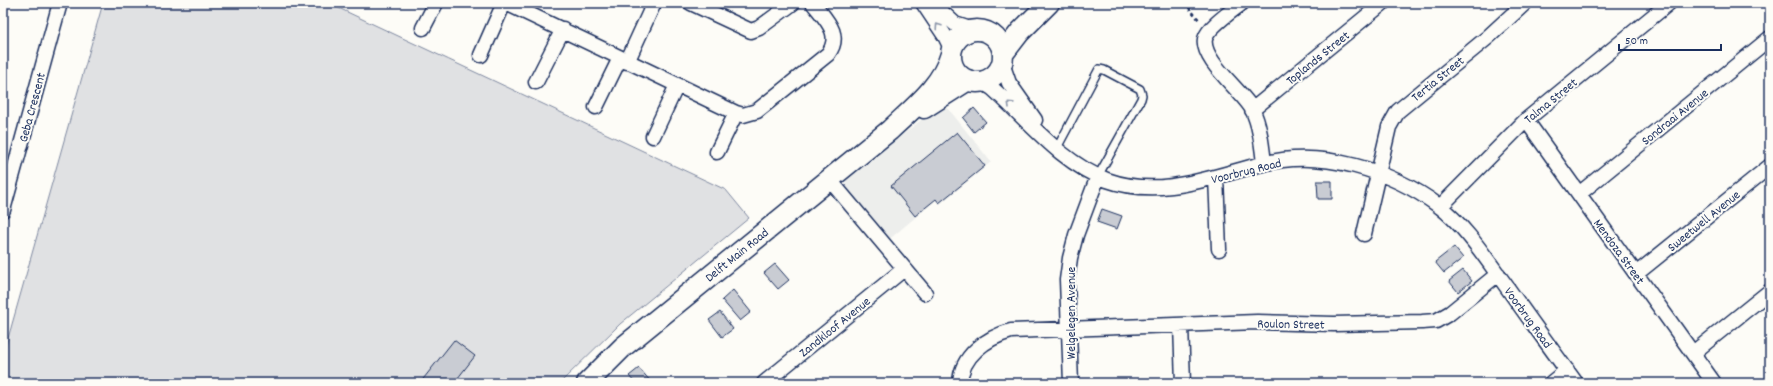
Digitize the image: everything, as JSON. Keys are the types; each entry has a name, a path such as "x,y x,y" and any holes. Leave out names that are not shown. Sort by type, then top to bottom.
{"street":[{"name":"Geba Crescent","path":"3,210 60,3"},
{"path":"423,28 436,3"},
{"path":"481,55 505,3 563,29 623,60 743,115 757,111 828,54 832,49 834,43 834,32 814,3"},
{"path":"596,107 654,3"},
{"path":"691,3 752,31 760,28 793,3"},
{"path":"923,3 945,36 957,73 973,81 985,80 992,77 998,71 1002,59 1020,32 1049,3"},
{"path":"932,3 955,24 990,34 999,43 1002,59"},
{"path":"951,52 959,37 979,31 1004,27 1042,3"},
{"path":"1242,3 1211,29 1206,38 1205,44 1208,56 1252,110 1262,145 1264,163"},
{"name":"Toplands Street","path":"1252,110 1383,3"},
{"name":"Tertia Street","path":"1364,234 1389,127 1398,111 1486,38 1525,3"},
{"name":"Talma Street","path":"1440,207 1526,120 1669,3"},
{"path":"536,82 563,29"},
{"name":"Sondraai Avenue","path":"1579,194 1770,38"},
{"name":"Delft Main Road","path":"587,383 623,347 890,130 917,104 941,77 948,66 951,52"},
{"name":"Voorbrug Road","path":"1002,59 1009,83 1052,144"},
{"name":"Delft Main Road","path":"890,130 973,81"},
{"name":"Voorbrug Road","path":"973,81 984,83 992,88 1052,144 1077,164 1098,176 1119,184 1154,188 1182,185 1264,163 1293,160 1322,160 1356,166 1378,173 1412,188 1449,214 1471,239 1576,383"},
{"path":"653,136 677,85"},
{"path":"717,152 736,113"},
{"name":"Mendoza Street","path":"1526,120 1714,383"},
{"name":"Sweetwell Avenue","path":"1636,274 1770,166"},
{"name":"Welgelegen Avenue","path":"1071,383 1067,280 1070,258 1076,235 1098,176"},
{"path":"1216,177 1219,249"},
{"path":"829,179 924,292"},
{"name":"Zandkloof Avenue","path":"764,383 904,269"},
{"name":"Roulon Street","path":"960,383 962,367 966,360 991,338 1011,331 1257,322 1342,324 1436,321 1450,313 1498,274"},
{"path":"1693,353 1770,291"},
{"path":"1181,325 1183,383"},
{"path":"1552,383 1567,370"}],"lane":[{"path":"1052,144 1088,92 1099,69 1104,70 1140,89 1142,95 1141,99 1098,176"}],"path":[{"path":"1185,3 1204,26"}],"shaded area":[{"path":"103,3 328,3 726,190 749,218 620,324 560,383 3,383 3,356"},
{"path":"943,102 991,162 940,204 936,200 886,242 845,188 846,181"}],"building":[{"path":"974,108 986,122 974,132 963,118"},
{"path":"957,132 985,166 939,203 936,199 915,216 891,186"},
{"path":"1317,181 1332,181 1332,199 1318,199"},
{"path":"1102,209 1122,216 1117,229 1097,222"},
{"path":"1454,247 1463,258 1444,273 1435,262"},
{"path":"775,264 789,280 778,289 764,273"},
{"path":"1463,270 1472,281 1458,292 1449,281"},
{"path":"733,290 751,312 740,321 722,300"},
{"path":"720,312 733,329 722,337 709,320"},
{"path":"454,340 475,356 454,383 420,383"},
{"path":"639,368 652,383 635,383 629,376"}]}
